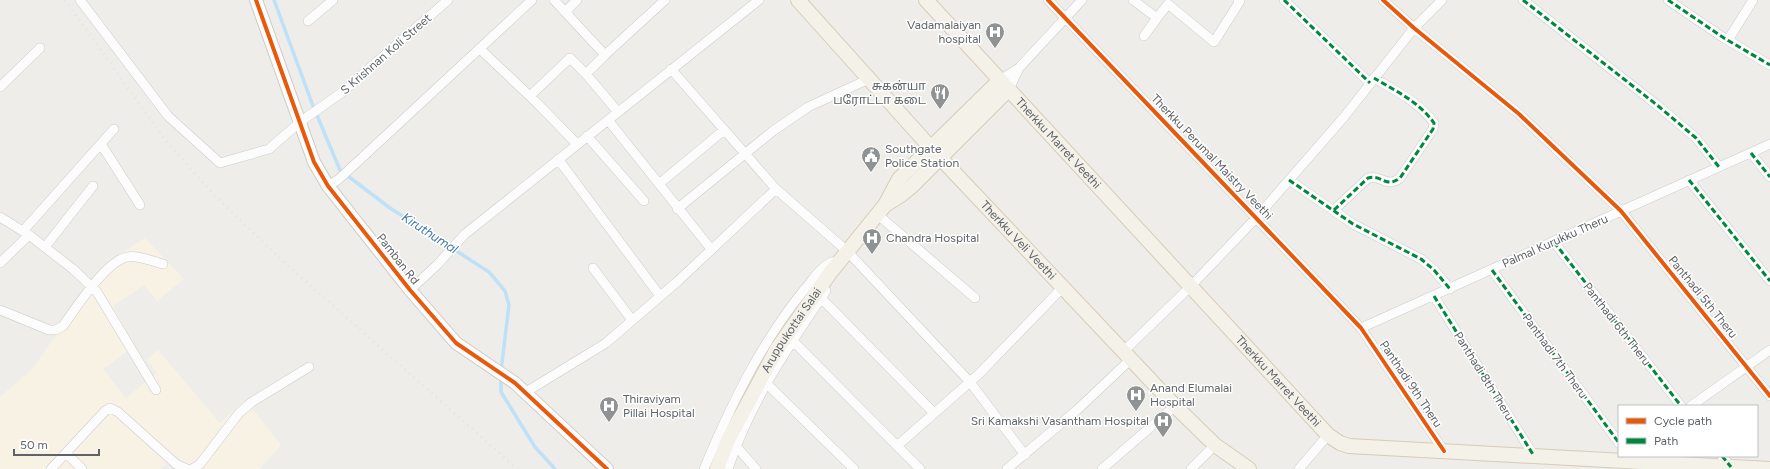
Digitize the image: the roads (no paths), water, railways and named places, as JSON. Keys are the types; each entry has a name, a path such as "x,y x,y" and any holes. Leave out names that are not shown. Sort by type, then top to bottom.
{"main road":[{"name":"Therkku Veli Veethi","path":"798,0 935,153 1175,406 1215,445 1249,469"},
{"name":"Therkku Marret Veethi","path":"926,0 1328,435 1340,443 1349,446 1534,456 1726,461 1770,469"},
{"name":"Aruppukottai Salai","path":"717,469 728,440 777,348 834,267 881,209 912,186 935,153 1004,84"}],"street":[{"name":"S Krishnan Koli Street","path":"80,0 168,116 220,163 268,149 304,120 341,94 448,0"},
{"name":"Pamban Rd","path":"256,0 304,120 314,162 328,186 410,290 456,344 515,383 526,392 607,469"},
{"path":"308,21 333,0"},
{"path":"328,186 339,179 532,0"},
{"path":"554,0 566,11 605,55"},
{"path":"566,11 577,0"},
{"path":"586,74 665,0"},
{"path":"410,290 448,254 458,241 558,159 759,0"},
{"name":"Therkku Perumal Maistry Veethi","path":"1048,0 1361,328"},
{"path":"1004,84 1082,0"},
{"path":"1133,0 1158,18"},
{"path":"1144,36 1169,2 1214,42 1240,1 1238,0"},
{"path":"1284,0 1372,81 1418,105 1425,111 1434,123 1433,129 1400,178 1395,182 1390,183 1373,176 1368,178 1334,210"},
{"name":"Panthadi 5th Theru","path":"1383,0 1414,28 1519,114 1621,211 1770,396"},
{"path":"1007,469 1077,410 1256,218 1344,117 1414,28 1442,0"},
{"path":"1523,0 1657,105 1696,138 1719,167"},
{"path":"1668,0 1728,40 1770,64"},
{"path":"1728,40 1753,0"},
{"path":"0,87 40,48"},
{"path":"480,49 530,96 577,144"},
{"path":"530,96 570,58 586,74 618,112"},
{"path":"671,69 776,189 847,250 970,382 1025,455"},
{"path":"677,209 773,131 808,108 869,79"},
{"path":"608,120 711,250"},
{"path":"0,263 114,129"},
{"path":"659,184 724,130"},
{"path":"587,136 644,201"},
{"path":"101,144 140,205"},
{"name":"Palmal Kurukku Theru","path":"1361,328 1770,144"},
{"path":"1750,153 1770,177"},
{"path":"558,159 660,296"},
{"path":"1289,180 1358,227 1421,259 1434,270 1450,289"},
{"path":"1689,180 1770,281"},
{"path":"44,247 93,186"},
{"path":"526,392 606,343 711,250 776,189"},
{"path":"881,209 975,298"},
{"path":"0,217 26,233 73,268 97,292 156,390"},
{"name":"Panthadi 6th Theru","path":"1554,242 1680,405"},
{"path":"0,310 49,330 56,330 63,326 91,286 116,262 126,257 137,257 163,264"},
{"path":"704,469 724,422 760,352 790,308 822,268 832,262 834,267 838,268 836,274 792,340 766,384 736,445 728,469"},
{"path":"593,268 632,320"},
{"name":"Panthadi 7th Theru","path":"1492,270 1618,442"},
{"path":"898,445 970,382 1063,287"},
{"name":"Panthadi 8th Theru","path":"1434,296 1534,456"},
{"path":"821,298 934,413"},
{"name":"Panthadi 9th Theru","path":"1361,328 1444,451"},
{"path":"792,340 898,445 920,469"},
{"path":"1692,405 1770,350"},
{"path":"192,469 200,464 239,413 252,402 309,367"},
{"path":"766,384 854,469"},
{"path":"1102,469 1175,406"},
{"path":"51,469 104,411 110,408 114,409 176,464 187,469"},
{"path":"1299,469 1328,435"},
{"path":"736,445 756,469"},
{"path":"1191,469 1215,445"},
{"path":"66,453 82,469"}],"waterway":[{"name":"Kiruthumal","path":"274,0 313,106 340,170 390,208 489,272 505,291 509,305 501,371"},
{"name":"Kiruthumal","path":"501,377 501,392 535,447 555,469"}],"railway":[{"path":"65,0 166,141 214,195 285,263 517,469"}],"place":[{"name":"Vadamalaiyan hospital","path":"995,49"},
{"name":"சுகன்யா பரோட்டா கடை","path":"940,110"},
{"name":"Southgate Police Station","path":"871,173"},
{"name":"Chandra Hospital","path":"872,255"},
{"name":"Anand Elumalai Hospital","path":"1136,412"},
{"name":"Thiraviyam Pillai Hospital","path":"609,423"},
{"name":"Sri Kamakshi Vasantham Hospital","path":"1163,438"}]}
